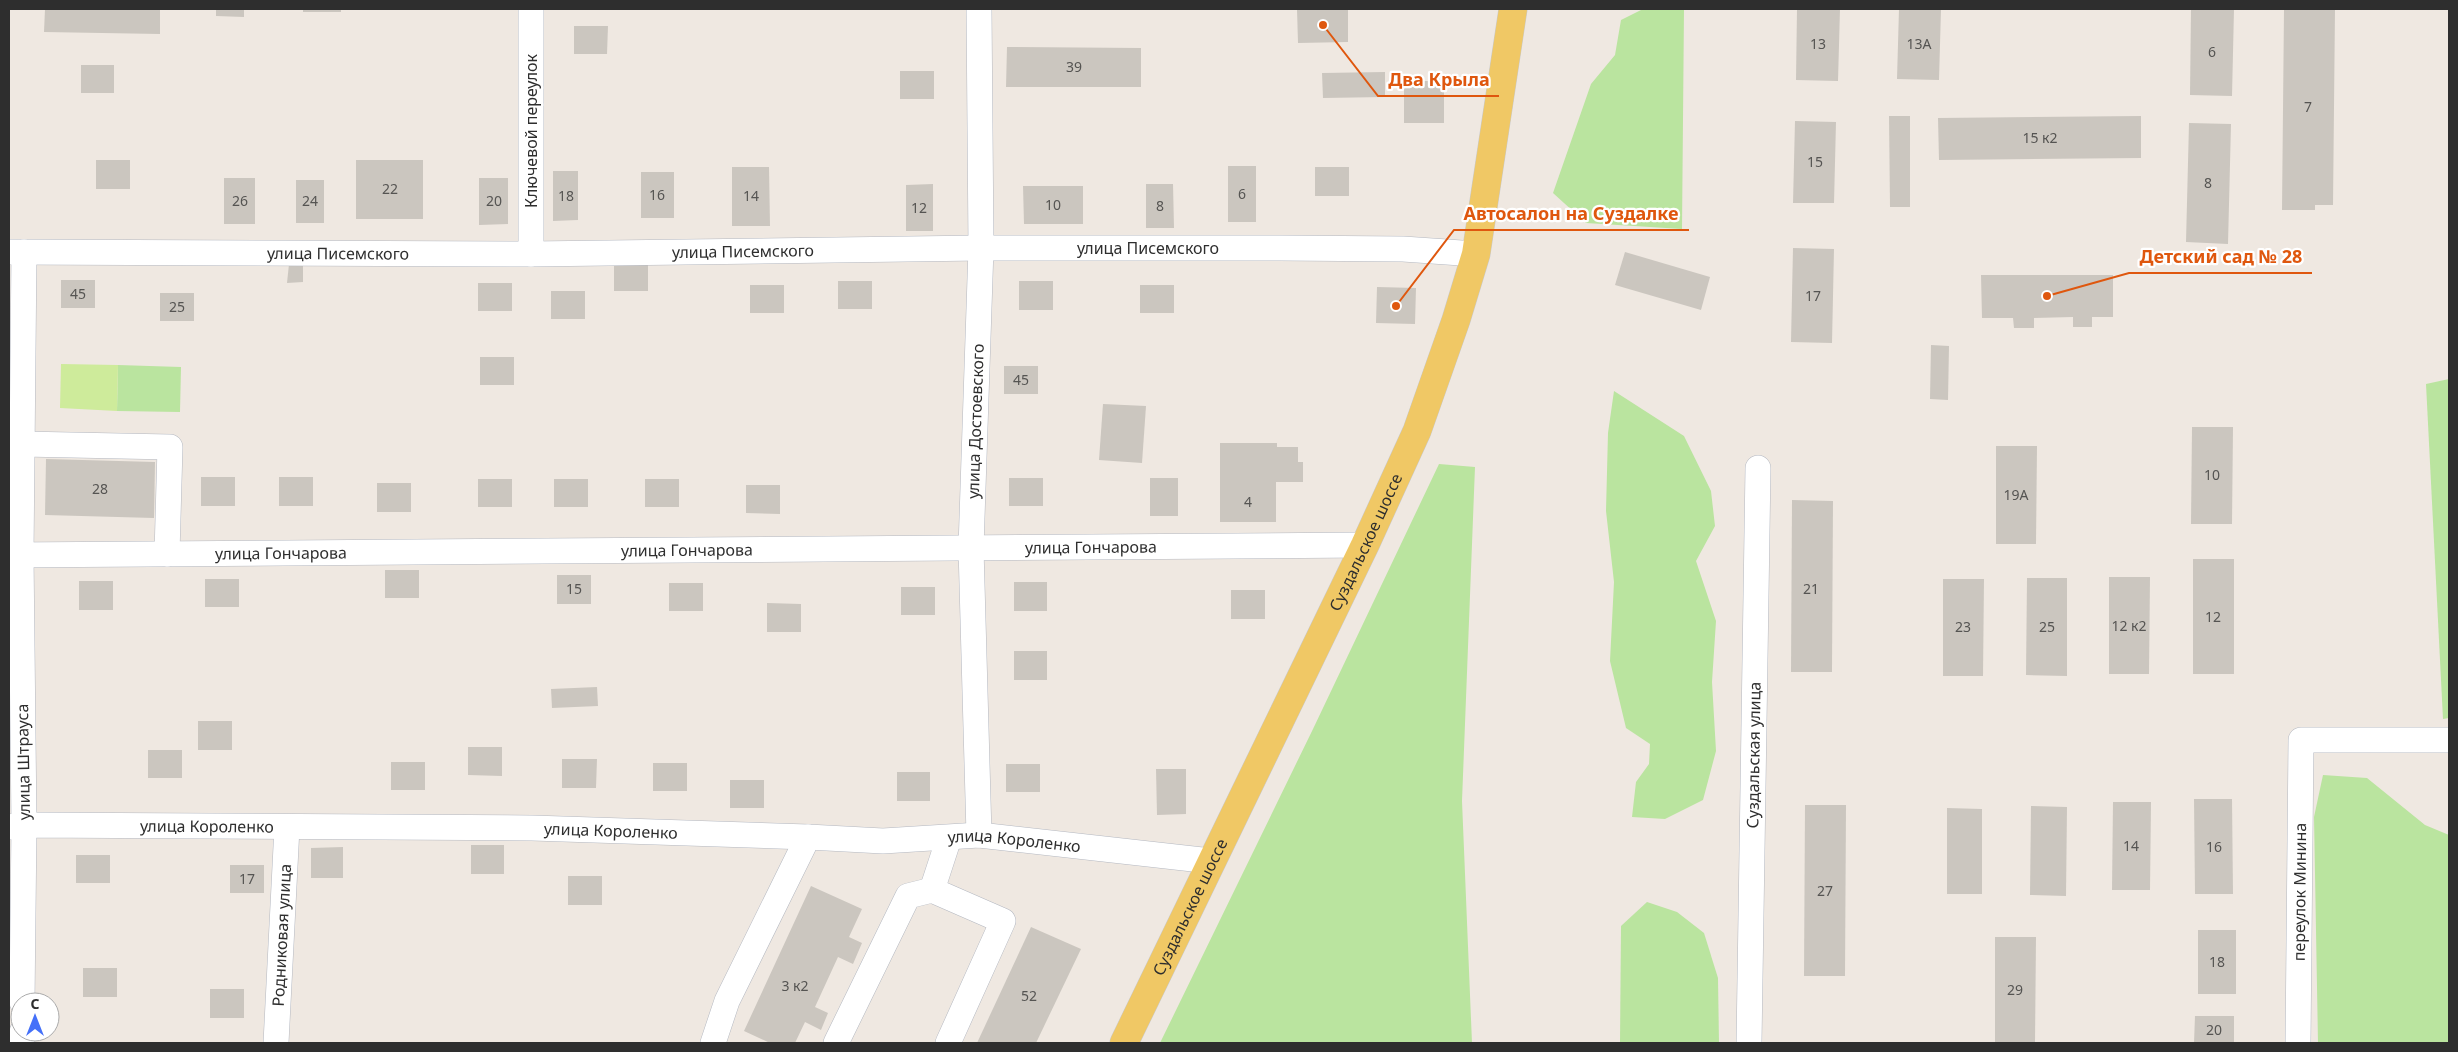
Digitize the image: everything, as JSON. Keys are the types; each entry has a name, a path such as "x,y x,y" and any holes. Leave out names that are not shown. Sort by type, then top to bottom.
{"main road":[{"name":"Суздальское шоссе","path":"1124,1043 1365,545 1417,431 1456,320 1476,254 1512,9"}],"street":[{"name":"Ключевой переулок","path":"531,9 532,254"},
{"name":"улица Достоевского","path":"979,9 980,248 971,548 979,835"},
{"name":"улица Писемского","path":"16,252 532,254 980,248 1394,249 1476,254"},
{"name":"улица Штрауса","path":"16,252 22,444 15,555 16,826 22,992"},
{"path":"22,444 170,447 168,554"},
{"name":"Суздальская улица","path":"1749,1043 1758,468"},
{"name":"улица Гончарова","path":"15,555 1365,545"},
{"name":"переулок Минина","path":"2298,1043 2301,740 2449,740"},
{"name":"улица Короленко","path":"16,826 532,828 808,837 883,842 979,835 1211,861"},
{"name":"Родниковая улица","path":"276,1043 287,827"},
{"path":"713,1043 726,1001 808,837"},
{"path":"932,890 948,838"},
{"path":"836,1043 908,896 932,890 1003,921 948,1043"}],"green space":[{"path":"1643,9 1684,9 1682,229 1586,223 1553,193 1591,84 1615,55 1621,20"},
{"path":"61,364 118,365 117,411 60,408"},
{"path":"118,365 181,367 180,412 117,411"},
{"path":"2449,379 2449,718 2443,719 2426,384"},
{"path":"1614,391 1684,436 1711,491 1715,526 1696,561 1716,621 1712,682 1716,751 1703,800 1665,819 1632,817 1636,782 1649,764 1650,744 1626,728 1610,661 1614,582 1606,511 1608,433"},
{"path":"1439,464 1475,467 1462,801 1472,1043 1160,1043 1313,729"},
{"path":"2323,775 2367,778 2425,825 2449,835 2449,1043 2318,1043 2314,817"},
{"path":"1647,902 1677,912 1704,933 1718,978 1719,1043 1620,1043 1621,926"}],"building":[{"path":"45,9 160,9 160,34 44,32"},
{"path":"216,9 244,9 244,17 216,16"},
{"path":"303,9 341,9 341,12 303,12"},
{"path":"1297,9 1348,9 1348,42 1298,43"},
{"path":"1797,9 1840,9 1838,81 1796,80"},
{"path":"1899,9 1941,9 1939,80 1897,79"},
{"path":"2191,9 2234,9 2232,96 2190,95"},
{"path":"2284,9 2335,9 2333,205 2315,205 2315,210 2282,210"},
{"path":"574,26 608,26 607,54 574,54"},
{"path":"1007,47 1141,48 1141,87 1006,87"},
{"path":"81,65 114,65 114,93 81,93"},
{"path":"900,71 934,71 934,99 900,99"},
{"path":"1385,72 1385,97 1323,98 1322,73"},
{"path":"1404,81 1444,81 1444,123 1404,123"},
{"path":"1889,116 1910,116 1910,207 1890,207"},
{"path":"2141,116 2141,158 1939,160 1938,118"},
{"path":"1795,121 1836,122 1834,203 1793,203"},
{"path":"2189,123 2231,124 2228,244 2186,242"},
{"path":"96,160 130,160 130,189 96,189"},
{"path":"356,160 423,160 423,219 356,219"},
{"path":"1228,166 1256,166 1256,222 1228,222"},
{"path":"732,167 769,167 770,226 732,226"},
{"path":"1315,167 1349,167 1349,196 1315,196"},
{"path":"553,171 578,171 578,220 553,221"},
{"path":"641,172 674,172 674,218 641,218"},
{"path":"224,178 255,178 255,224 224,224"},
{"path":"479,178 508,178 508,224 479,225"},
{"path":"296,180 324,180 324,223 296,223"},
{"path":"933,184 933,231 906,231 906,185"},
{"path":"1146,184 1173,184 1174,228 1146,228"},
{"path":"1023,186 1083,186 1083,224 1024,224"},
{"path":"1793,248 1834,249 1832,343 1791,342"},
{"path":"1625,252 1710,277 1701,310 1615,285"},
{"path":"303,263 303,282 287,283 289,264"},
{"path":"614,263 648,263 648,291 614,291"},
{"path":"1981,275 2113,275 2113,317 2092,317 2092,327 2073,327 2073,317 2034,318 2034,328 2014,328 2013,318 1982,318"},
{"path":"61,280 95,280 95,308 61,308"},
{"path":"838,281 872,281 872,309 838,309"},
{"path":"1019,281 1053,281 1053,310 1019,310"},
{"path":"478,283 512,283 512,311 478,311"},
{"path":"750,285 784,285 784,313 750,313"},
{"path":"1140,285 1174,285 1174,313 1140,313"},
{"path":"1377,287 1416,288 1415,324 1376,323"},
{"path":"551,291 585,291 585,319 551,319"},
{"path":"160,293 194,293 194,321 160,321"},
{"path":"1931,345 1949,346 1948,400 1930,399"},
{"path":"480,357 514,357 514,385 480,385"},
{"path":"1004,366 1038,366 1038,394 1004,394"},
{"path":"1103,404 1146,406 1142,463 1099,460"},
{"path":"2192,427 2233,427 2232,524 2191,524"},
{"path":"1220,443 1277,443 1277,447 1298,447 1298,462 1303,462 1303,482 1276,482 1276,522 1220,522"},
{"path":"1996,446 2037,446 2036,544 1996,544"},
{"path":"46,459 155,462 154,518 45,515"},
{"path":"201,477 235,477 235,506 201,506"},
{"path":"279,477 313,477 313,506 279,506"},
{"path":"1009,478 1043,478 1043,506 1009,506"},
{"path":"1150,478 1178,478 1178,516 1150,516"},
{"path":"478,479 512,479 512,507 478,507"},
{"path":"554,479 588,479 588,507 554,507"},
{"path":"645,479 679,479 679,507 645,507"},
{"path":"377,483 411,483 411,512 377,512"},
{"path":"746,485 780,485 780,514 746,513"},
{"path":"1792,500 1833,501 1832,672 1791,672"},
{"path":"2193,559 2234,559 2234,674 2193,674"},
{"path":"385,570 419,570 419,598 385,598"},
{"path":"557,575 591,575 591,604 557,604"},
{"path":"2109,577 2150,577 2149,674 2109,674"},
{"path":"2027,578 2067,578 2067,676 2026,675"},
{"path":"205,579 239,579 239,607 205,607"},
{"path":"1943,579 1984,579 1983,676 1943,676"},
{"path":"79,581 113,581 113,610 79,610"},
{"path":"1014,582 1047,582 1047,611 1014,611"},
{"path":"669,583 703,583 703,611 669,611"},
{"path":"901,587 935,587 935,615 901,615"},
{"path":"1231,590 1265,590 1265,619 1231,619"},
{"path":"767,603 801,604 801,632 767,632"},
{"path":"1014,651 1047,651 1047,680 1014,680"},
{"path":"597,687 598,706 552,708 551,689"},
{"path":"198,721 232,721 232,750 198,750"},
{"path":"468,747 502,747 502,776 468,775"},
{"path":"148,750 182,750 182,778 148,778"},
{"path":"562,759 597,759 596,788 562,788"},
{"path":"391,762 425,762 425,790 391,790"},
{"path":"653,763 687,763 687,791 653,791"},
{"path":"1006,764 1040,764 1040,792 1006,792"},
{"path":"1156,769 1186,769 1186,814 1157,815"},
{"path":"897,772 930,772 930,801 897,801"},
{"path":"730,780 764,780 764,808 730,808"},
{"path":"2194,799 2232,799 2233,894 2195,894"},
{"path":"2113,802 2151,802 2150,890 2112,890"},
{"path":"1805,805 1846,805 1845,976 1804,976"},
{"path":"2031,806 2067,807 2066,896 2030,895"},
{"path":"1947,808 1982,809 1982,894 1947,894"},
{"path":"471,845 504,845 504,874 471,874"},
{"path":"343,847 343,878 311,878 311,848"},
{"path":"76,855 110,855 110,883 76,883"},
{"path":"230,865 264,865 264,893 230,893"},
{"path":"568,876 602,876 602,905 568,905"},
{"path":"811,886 862,909 849,937 862,943 853,964 838,957 815,1007 828,1013 821,1030 805,1022 795,1043 770,1043 744,1031"},
{"path":"1031,927 1081,949 1036,1043 977,1043"},
{"path":"2198,930 2236,930 2236,994 2198,994"},
{"path":"1995,937 2036,937 2035,1043 1995,1043"},
{"path":"83,968 117,968 117,997 83,997"},
{"path":"210,989 244,989 244,1018 210,1018"},
{"path":"2195,1016 2234,1016 2234,1043 2194,1043"}],"place":[{"name":"Два Крыла","path":"1323,25"},
{"name":"Детский сад № 28","path":"2047,296"},
{"name":"Автосалон на Суздалке","path":"1396,306"}]}
